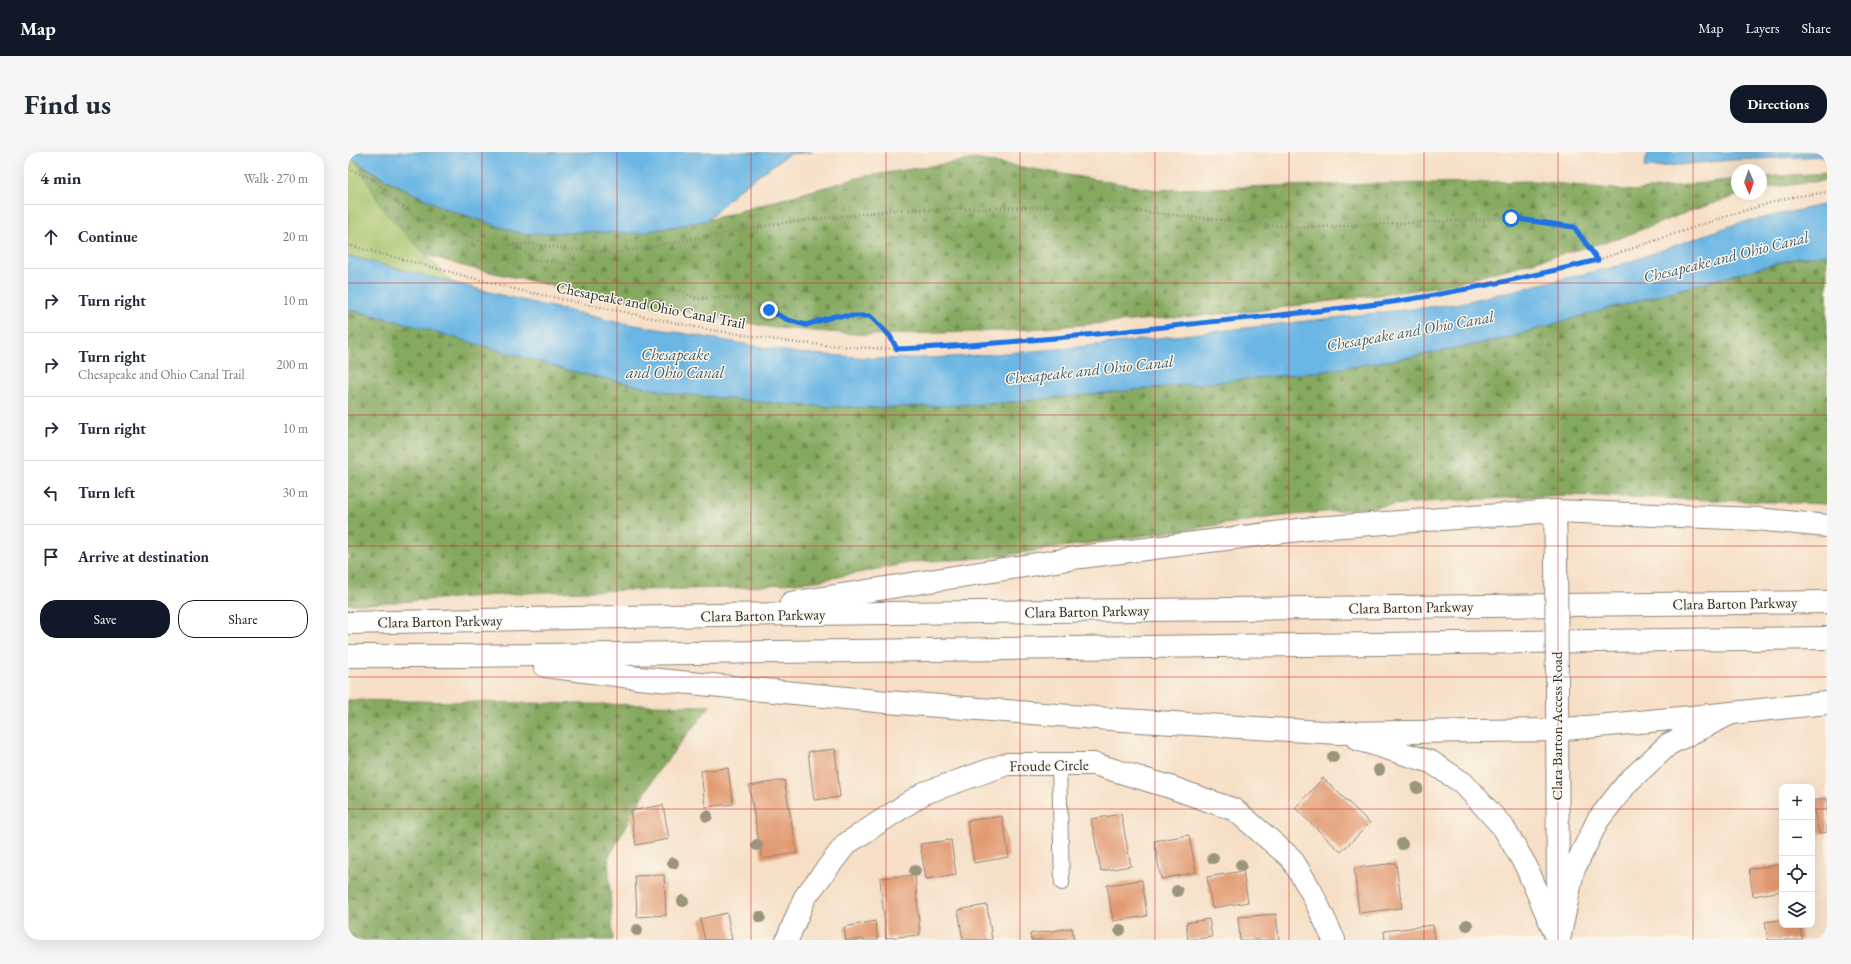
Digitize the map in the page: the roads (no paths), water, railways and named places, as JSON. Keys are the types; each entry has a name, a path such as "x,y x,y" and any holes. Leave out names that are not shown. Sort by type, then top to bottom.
{"main road":[{"path":"715,615 1081,558 1299,530 1555,511 1756,519 1827,526"},
{"name":"Clara Barton Access Road","path":"1555,511 1558,940"},
{"name":"Clara Barton Parkway","path":"348,623 715,615 1827,602"},
{"path":"348,656 466,656 1827,638"},
{"path":"466,656 639,678 887,702 1123,720 1338,733 1556,730 1827,703"},
{"path":"1558,940 1573,871 1602,815 1628,782 1669,744 1732,713"},
{"path":"1338,733 1432,762 1463,783 1503,827 1526,866 1558,940"},
{"name":"Froude Circle","path":"787,940 805,897 846,844 924,793 1007,764 1094,764 1170,787 1235,810 1291,858 1312,891 1334,940"}],"lane":[{"path":"1059,764 1062,883"}],"water":[{"path":"348,152 813,152 789,154 738,190 708,220 640,233 584,232 522,234 446,209 385,179 348,156"},
{"path":"1648,152 1827,152 1827,156 1731,160 1644,168"},
{"name":"Chesapeake and Ohio Canal","path":"1827,204 1827,254 1797,258 1595,312 1503,339 1411,357 1318,372 990,404 878,408 792,405 671,393 567,370 397,321 348,309 348,256 517,299 617,322 796,353 885,359 954,357 1070,348 1456,304 1614,267 1736,224"}]}
